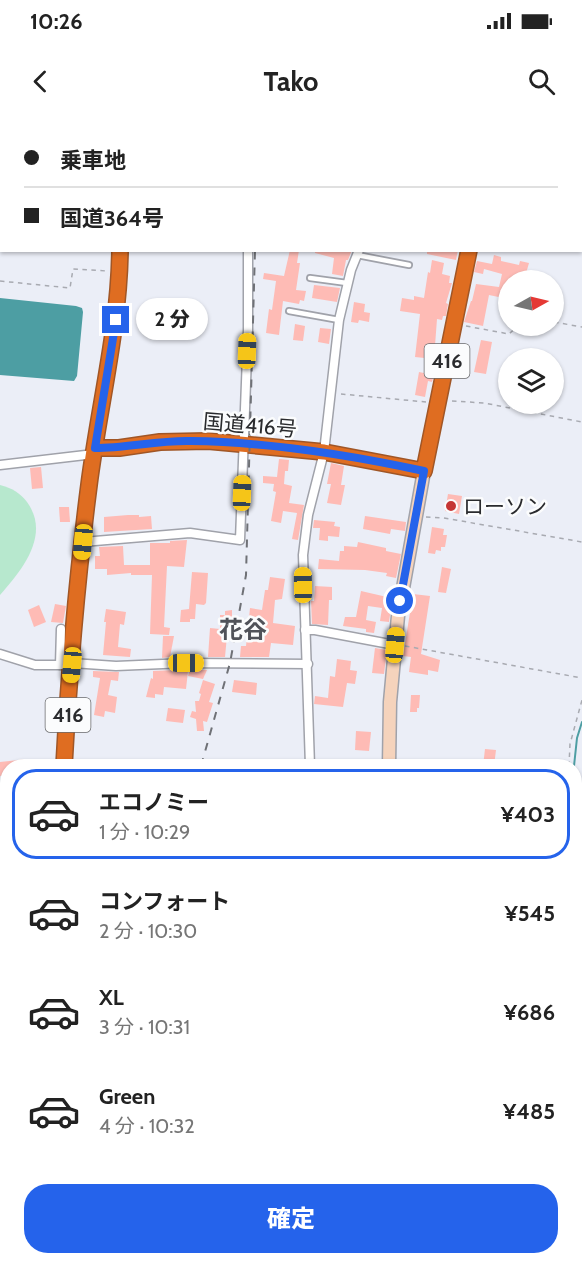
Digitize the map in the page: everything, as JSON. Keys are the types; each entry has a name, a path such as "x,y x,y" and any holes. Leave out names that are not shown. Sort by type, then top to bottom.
{"highway":[{"path":"94,451 114,336 120,252"},
{"name":"416","path":"424,471 469,252"},
{"name":"国道416号","path":"94,451 160,442 188,441 324,452 424,471"},
{"name":"416","path":"64,759 68,664 94,451"}],"street":[{"path":"83,542 190,533 240,540 248,330 248,252"},
{"path":"310,759 303,555 308,515 324,452 339,320 347,283 358,253"},
{"path":"0,465 94,451"},
{"path":"389,759 395,645 402,585 424,471"},
{"path":"62,629 68,664"},
{"path":"305,630 325,631 395,645"},
{"path":"0,654 35,665 308,664"}],"lane":[{"path":"358,253 409,266"},
{"path":"310,278 347,283"},
{"path":"289,311 339,320"}],"path":[{"path":"0,282 70,288 72,271 76,268 120,273"},
{"path":"454,324 498,332"},
{"path":"564,324 582,327"},
{"path":"331,393 439,402 484,403 582,422"},
{"path":"416,516 444,518 582,542"},
{"path":"395,645 582,678"},
{"path":"569,759 570,744 582,700"}],"green space":[{"path":"0,485 15,491 27,502 34,514 36,527 31,552 17,575 0,595"}],"water":[{"path":"0,298 82,308 77,376 74,381 0,375"}],"building":[{"path":"290,252 299,252 297,263 300,263 296,290 306,291 304,301 300,300 299,304 283,301 279,335 266,333 276,281 263,279 264,273 284,276"},
{"path":"351,252 346,260 343,276 332,274 334,258 315,253"},
{"path":"427,252 458,252 456,260 427,254"},
{"path":"494,255 501,257 501,261 519,265 520,261 529,263 527,270 498,270 498,273 484,269 483,274 474,272 477,261 492,264"},
{"path":"432,260 444,263 442,274 450,276 449,283 452,283 446,303 448,304 446,316 443,316 442,320 437,319 434,359 415,357 420,314 400,311 402,298 414,300 414,296 424,298"},
{"path":"476,284 498,287 498,297 489,295 483,326 464,322"},
{"path":"314,285 340,288 337,302 312,298"},
{"path":"354,302 365,304 364,312 370,313 369,322 359,320 358,323 351,322"},
{"path":"295,324 305,326 303,341 293,340"},
{"path":"320,328 331,329 329,344 318,342"},
{"path":"481,340 492,342 486,374 474,372"},
{"path":"419,372 434,375 432,382 428,381 425,397 415,395"},
{"path":"279,459 289,460 284,484 292,486 289,503 304,505 298,540 292,539 297,513 283,511 281,523 271,521 276,492 273,491 274,484 263,483 263,476 277,477"},
{"path":"331,463 344,466 341,485 345,485 341,505 327,503 331,484 327,484"},
{"path":"41,467 43,488 32,489 30,468"},
{"path":"448,494 462,496 459,514 445,511"},
{"path":"59,507 69,507 70,522 60,522"},
{"path":"151,516 152,529 104,532 104,517"},
{"path":"365,516 406,522 405,531 391,529 390,534 363,529"},
{"path":"314,520 335,522 334,526 340,527 339,537 328,536 328,541 319,540 320,528 313,528"},
{"path":"432,527 444,529 443,535 447,535 445,547 441,547 441,551 436,550 435,554 428,553"},
{"path":"187,540 184,567 167,566 164,627 170,628 169,635 150,634 152,575 131,575 131,573 107,575 107,569 95,569 95,556 100,556 99,547 123,546 124,565 150,565 150,543"},
{"path":"358,542 401,554 396,578 386,576 387,573 365,570 318,569 319,559 339,561 340,551 344,551 344,546 357,547"},
{"path":"442,567 451,569 446,593 438,592"},
{"path":"192,572 208,573 206,603 196,604 195,619 190,619 190,622 180,622 181,610 189,609"},
{"path":"270,577 285,579 282,599 275,600 273,623 295,626 293,645 271,643 269,657 240,657 241,646 246,646 250,608 262,610"},
{"path":"315,586 332,587 328,625 312,624 311,601 314,601"},
{"path":"361,591 387,597 386,608 391,608 389,622 380,621 382,608 368,606 366,620 376,622 374,633 366,632 366,629 343,626 345,617 356,617"},
{"path":"413,594 430,596 421,654 440,660 438,672 428,670 428,675 409,672 411,657 403,656"},
{"path":"55,604 66,606 63,623 51,622"},
{"path":"39,605 46,622 34,627 28,610"},
{"path":"106,609 126,612 124,625 120,624 118,647 131,649 130,657 103,655"},
{"path":"232,610 232,625 228,625 225,657 208,657 210,628 220,629 220,615 225,615 225,611"},
{"path":"163,636 174,636 170,657 162,658"},
{"path":"375,648 387,650 384,674 372,673"},
{"path":"337,659 351,661 350,670 357,671 355,684 347,683 343,707 314,704 315,696 328,698 330,676 335,677"},
{"path":"190,669 207,670 203,679 188,676"},
{"path":"93,671 119,672 118,681 111,680 108,695 117,697 115,713 105,711 104,717 94,715 100,678 93,677"},
{"path":"153,671 188,671 186,689 164,687 163,695 155,694 155,698 146,697 151,678 153,679"},
{"path":"203,680 215,684 209,702 213,703 207,722 203,721 204,731 197,731 196,719 190,717 192,711 196,712 195,701 199,701"},
{"path":"234,680 257,683 256,695 232,692"},
{"path":"411,695 420,695 417,712 410,712"},
{"path":"168,708 185,710 183,723 166,721"},
{"path":"356,731 371,732 369,751 355,750"},
{"path":"485,749 496,750 495,759 484,759"}],"waterway":[{"path":"575,759 577,738 582,722"}],"railway":[{"path":"203,759 230,663 246,575 255,252"}],"place":[{"name":"ローソン","path":"451,506"}],"district":[{"name":"花谷","path":"243,629"}],"route":[{"path":"116,320 95,448 119,448 160,442 208,441 324,452 424,471 400,601"}]}
